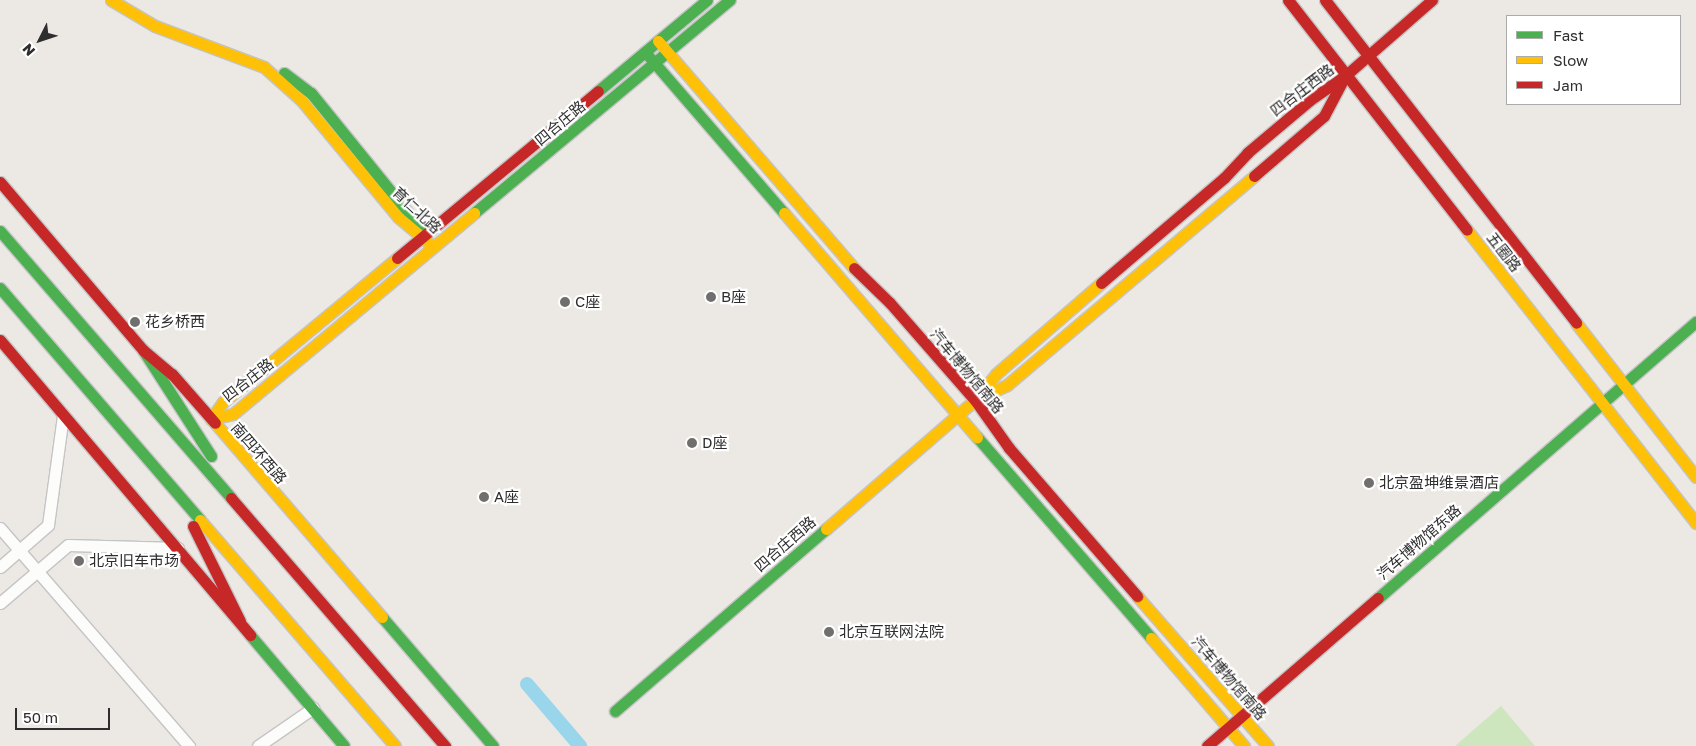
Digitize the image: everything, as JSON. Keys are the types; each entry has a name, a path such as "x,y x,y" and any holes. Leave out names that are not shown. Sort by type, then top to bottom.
{"main road":[{"name":"育仁北路","path":"111,0 155,26 264,67 302,101 398,217 423,235"},
{"name":"育仁北路","path":"124,0 157,19 269,62 311,94 433,247"},
{"name":"四合庄路","path":"211,419 223,402 707,0"},
{"name":"四合庄路","path":"211,419 233,414 730,0"},
{"name":"五圈路","path":"1288,0 1696,523"},
{"name":"五圈路","path":"1325,0 1696,477"},
{"path":"1346,75 1432,0"},
{"name":"汽车博物馆南路","path":"658,41 863,278 890,303 975,400 1009,448 1268,746"},
{"path":"645,52 1244,746"},
{"name":"四合庄西路","path":"615,711 975,400 996,374 1224,178 1247,153 1310,100 1346,75"},
{"name":"四合庄西路","path":"975,400 1007,385 1324,116 1346,75"},
{"name":"南四环西路","path":"0,182 143,350 172,374 492,746"},
{"path":"0,231 445,746"},
{"path":"0,288 395,746"},
{"name":"汽车博物馆东路","path":"1207,746 1696,322"},
{"path":"0,340 344,746"},
{"path":"143,350 148,362 256,528"},
{"path":"182,501 240,621"}],"street":[{"path":"0,567 48,525 63,415"},
{"path":"0,528 189,746"},
{"path":"0,604 68,545 178,548"},
{"path":"258,746 313,708"}],"green space":[{"path":"1501,706 1535,746 1455,746"}],"waterway":[{"path":"527,684 580,746"}],"traffic: fast":[{"path":"598,91 707,0"},
{"path":"474,213 730,0"},
{"path":"645,52 784,213"},
{"path":"284,73 311,93 421,229"},
{"path":"0,231 231,498"},
{"path":"0,288 200,520"},
{"path":"1378,598 1696,322"},
{"path":"143,350 211,456"},
{"path":"977,437 1151,638"},
{"path":"615,711 826,529"},
{"path":"382,617 493,746"},
{"path":"250,635 344,746"}],"traffic: slow":[{"path":"111,0 155,26 264,67 302,101 398,217 429,243"},
{"path":"658,41 854,268"},
{"path":"979,398 1007,385 1254,176"},
{"path":"211,419 233,414 474,213"},
{"path":"784,213 977,437"},
{"path":"1467,230 1696,523"},
{"path":"211,419 223,402 397,258"},
{"path":"826,529 975,400 996,374 1101,283"},
{"path":"1576,323 1696,477"},
{"path":"215,423 382,617"},
{"path":"200,520 395,746"},
{"path":"1137,596 1268,746"},
{"path":"1151,638 1244,746"}],"traffic: jam":[{"path":"1288,0 1467,230"},
{"path":"1325,0 1576,323"},
{"path":"1101,283 1224,178 1247,153 1310,100 1346,75 1432,0"},
{"path":"1254,176 1324,116 1344,78"},
{"path":"397,258 598,91"},
{"path":"0,182 143,350 172,374 215,423"},
{"path":"854,268 890,303 975,400 1009,448 1137,596"},
{"path":"0,340 250,635"},
{"path":"231,498 445,746"},
{"path":"193,526 240,621"},
{"path":"1207,746 1378,598"}],"place":[{"name":"B座","path":"711,297"},
{"name":"C座","path":"565,302"},
{"name":"花乡桥西","path":"135,322"},
{"name":"D座","path":"692,443"},
{"name":"北京盈坤维景酒店","path":"1369,483"},
{"name":"A座","path":"484,497"},
{"name":"北京旧车市场","path":"79,561"},
{"name":"北京互联网法院","path":"829,632"}]}
